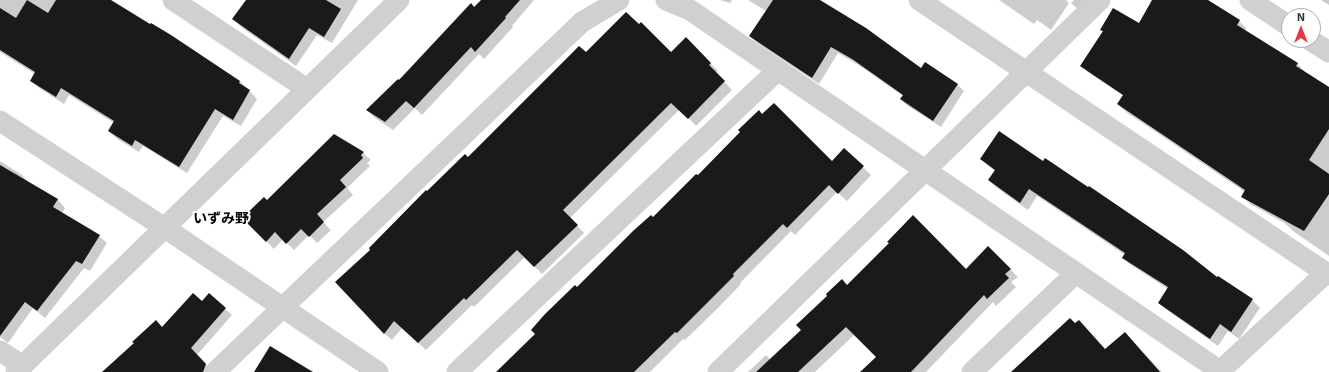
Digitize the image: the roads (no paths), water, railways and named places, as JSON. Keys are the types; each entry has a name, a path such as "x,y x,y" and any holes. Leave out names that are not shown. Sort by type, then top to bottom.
{"street":[{"path":"173,0 307,89"},
{"path":"0,351 19,369 399,0"},
{"path":"215,372 582,22 619,0"},
{"path":"666,0 690,10 1220,372 1327,274 919,0"},
{"path":"718,372 1100,0"},
{"path":"1250,0 1281,21"},
{"path":"457,372 778,70"},
{"path":"0,121 165,228 378,372"},
{"path":"972,372 1076,273"}],"district":[{"name":"いずみ野","path":"221,218"}]}
